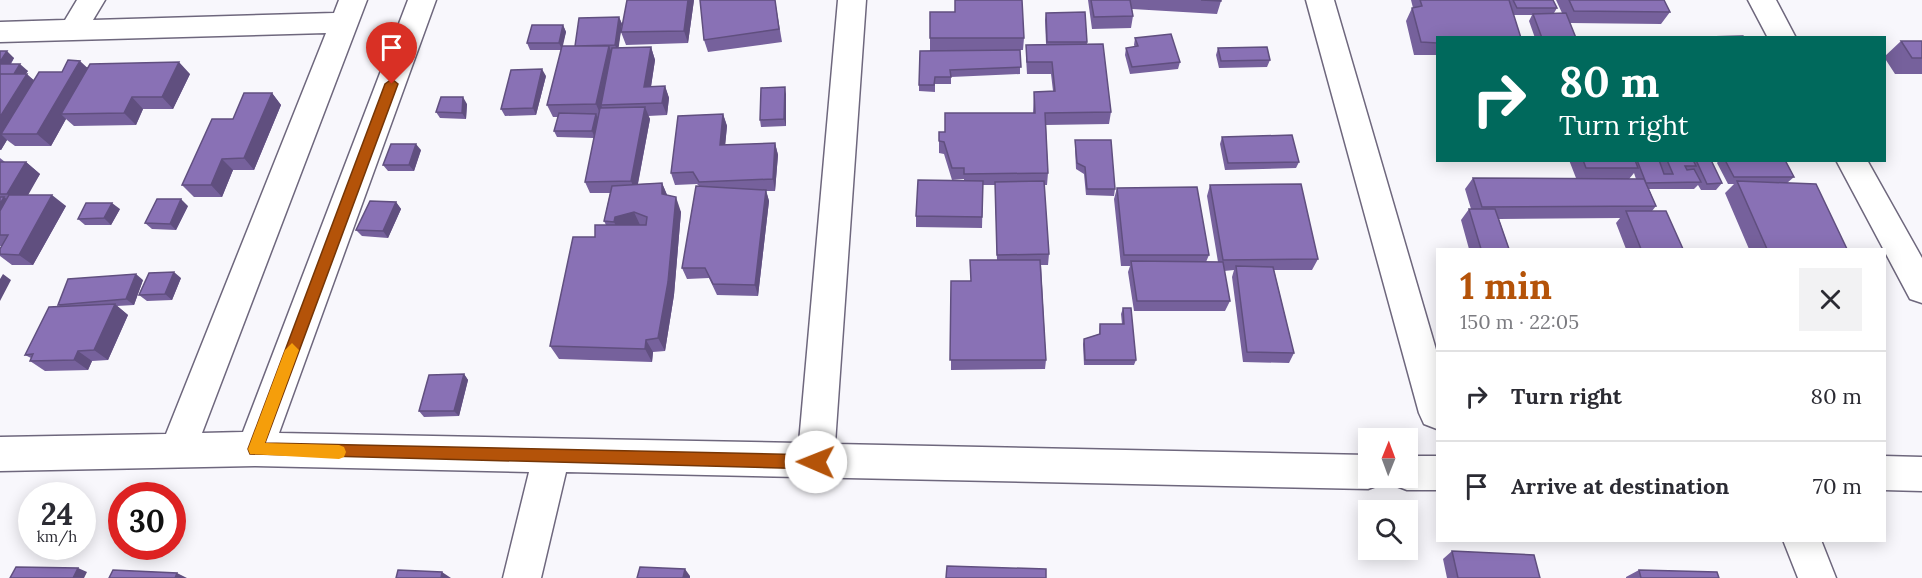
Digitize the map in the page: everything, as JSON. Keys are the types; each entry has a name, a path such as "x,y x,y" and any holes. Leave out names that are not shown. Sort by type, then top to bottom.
{"street":[{"path":"74,29 91,0"},
{"path":"255,449 422,0"},
{"path":"816,462 852,0"},
{"path":"1320,0 1436,409"},
{"path":"1762,0 1781,36"},
{"path":"0,32 349,12 177,451"},
{"path":"1852,162 1922,289"},
{"path":"0,454 255,449 551,457 1358,472"},
{"path":"522,578 551,457"},
{"path":"1418,473 1436,473"},
{"path":"1886,473 1922,474"},
{"path":"1803,542 1817,578"}],"building":[{"path":"627,0 688,0 684,31 621,32"},
{"path":"700,0 775,0 779,29 704,40"},
{"path":"955,0 1022,0 1024,38 930,38 930,12 955,12"},
{"path":"1091,0 1130,0 1133,16 1094,17"},
{"path":"1420,0 1509,0 1520,36 1436,36 1436,43 1421,42 1412,8 1422,6"},
{"path":"1513,0 1553,0 1557,8 1517,8"},
{"path":"1569,0 1664,0 1670,12 1574,11"},
{"path":"1085,12 1087,42 1047,42 1046,13"},
{"path":"1566,13 1575,36 1541,36 1533,14"},
{"path":"619,17 615,45 575,46 579,18"},
{"path":"532,25 563,25 559,43 527,43"},
{"path":"1171,34 1180,62 1132,67 1126,48 1138,46 1135,38"},
{"path":"1901,41 1922,41 1922,58 1912,58"},
{"path":"1103,44 1111,112 1045,113 1048,173 964,174 964,168 952,168 944,142 939,141 939,132 945,132 945,113 1035,113 1034,92 1055,91 1052,62 1027,62 1026,45"},
{"path":"562,46 609,46 596,104 547,105"},
{"path":"651,47 644,87 665,86 662,103 601,105 612,48"},
{"path":"1267,47 1270,60 1221,61 1218,48"},
{"path":"1020,50 1021,67 950,70 951,77 935,77 934,85 919,85 920,51"},
{"path":"0,51 7,51 0,62"},
{"path":"68,60 80,61 37,134 1,134 39,72 62,72"},
{"path":"179,62 162,97 132,97 124,113 61,114 90,64"},
{"path":"0,64 20,64 14,74 0,74"},
{"path":"542,69 533,108 501,109 511,70"},
{"path":"0,74 27,74 0,117"},
{"path":"785,87 784,119 760,120 761,88"},
{"path":"244,93 272,93 244,158 222,159 211,185 182,185 212,119 233,119"},
{"path":"441,97 463,97 462,113 436,112"},
{"path":"645,107 631,181 585,182 600,108"},
{"path":"559,113 596,114 592,131 554,131"},
{"path":"723,114 720,145 775,143 773,179 699,182 693,172 671,173 678,116"},
{"path":"1292,135 1299,162 1228,163 1222,137"},
{"path":"1075,140 1111,140 1115,189 1087,189 1085,167 1077,163"},
{"path":"391,144 416,144 409,165 383,165"},
{"path":"0,162 26,162 7,194 0,194"},
{"path":"1584,162 1636,162 1638,168 1586,168"},
{"path":"1638,162 1660,162 1664,174 1673,174 1668,162 1694,162 1696,166 1685,166 1687,170 1694,169 1701,182 1646,183"},
{"path":"1697,162 1712,162 1722,183 1707,184"},
{"path":"1726,162 1786,162 1794,177 1734,177"},
{"path":"1473,178 1644,179 1656,206 1482,207"},
{"path":"918,180 983,181 982,217 916,216"},
{"path":"1044,181 1049,254 997,255 995,182"},
{"path":"1737,181 1816,184 1847,248 1767,248"},
{"path":"662,183 662,194 676,197 668,282 658,338 646,340 645,349 550,346 573,237 595,237 595,225 646,225 647,217 634,212 615,217 614,222 604,221 612,186"},
{"path":"1301,184 1318,259 1223,260 1210,185"},
{"path":"696,186 766,190 755,285 713,284 705,268 682,268"},
{"path":"1197,187 1209,255 1124,255 1117,188"},
{"path":"9,195 52,195 19,255 0,254 0,249 8,235 0,235 0,211"},
{"path":"157,199 181,199 170,224 145,223"},
{"path":"370,201 396,202 383,231 356,230"},
{"path":"86,203 112,203 104,218 78,219"},
{"path":"1469,209 1495,209 1509,248 1481,248"},
{"path":"1626,211 1666,211 1683,248 1641,248"},
{"path":"970,260 1040,260 1046,360 950,360 951,281 971,281"},
{"path":"1131,261 1223,262 1230,301 1137,301"},
{"path":"1236,266 1273,267 1294,353 1247,352"},
{"path":"174,272 165,294 139,295 149,273"},
{"path":"136,274 126,299 58,305 68,279"},
{"path":"115,304 94,350 78,351 74,360 30,361 33,354 25,355 49,307"},
{"path":"1123,308 1131,308 1136,360 1085,360 1084,339 1100,334 1100,324 1124,324"},
{"path":"464,374 454,411 419,411 429,375"},
{"path":"1452,551 1534,555 1540,578 1458,578"},
{"path":"947,566 1046,569 1046,578 946,578"},
{"path":"16,567 78,568 73,578 10,578"},
{"path":"640,567 685,569 683,578 637,578"},
{"path":"113,570 177,573 175,578 109,578"},
{"path":"398,570 442,572 441,578 396,578"},
{"path":"1639,570 1717,572 1719,578 1641,578"}],"slow traffic":[{"path":"292,350 255,449 339,452"}],"route":[{"path":"392,84 255,449 816,462"}]}
